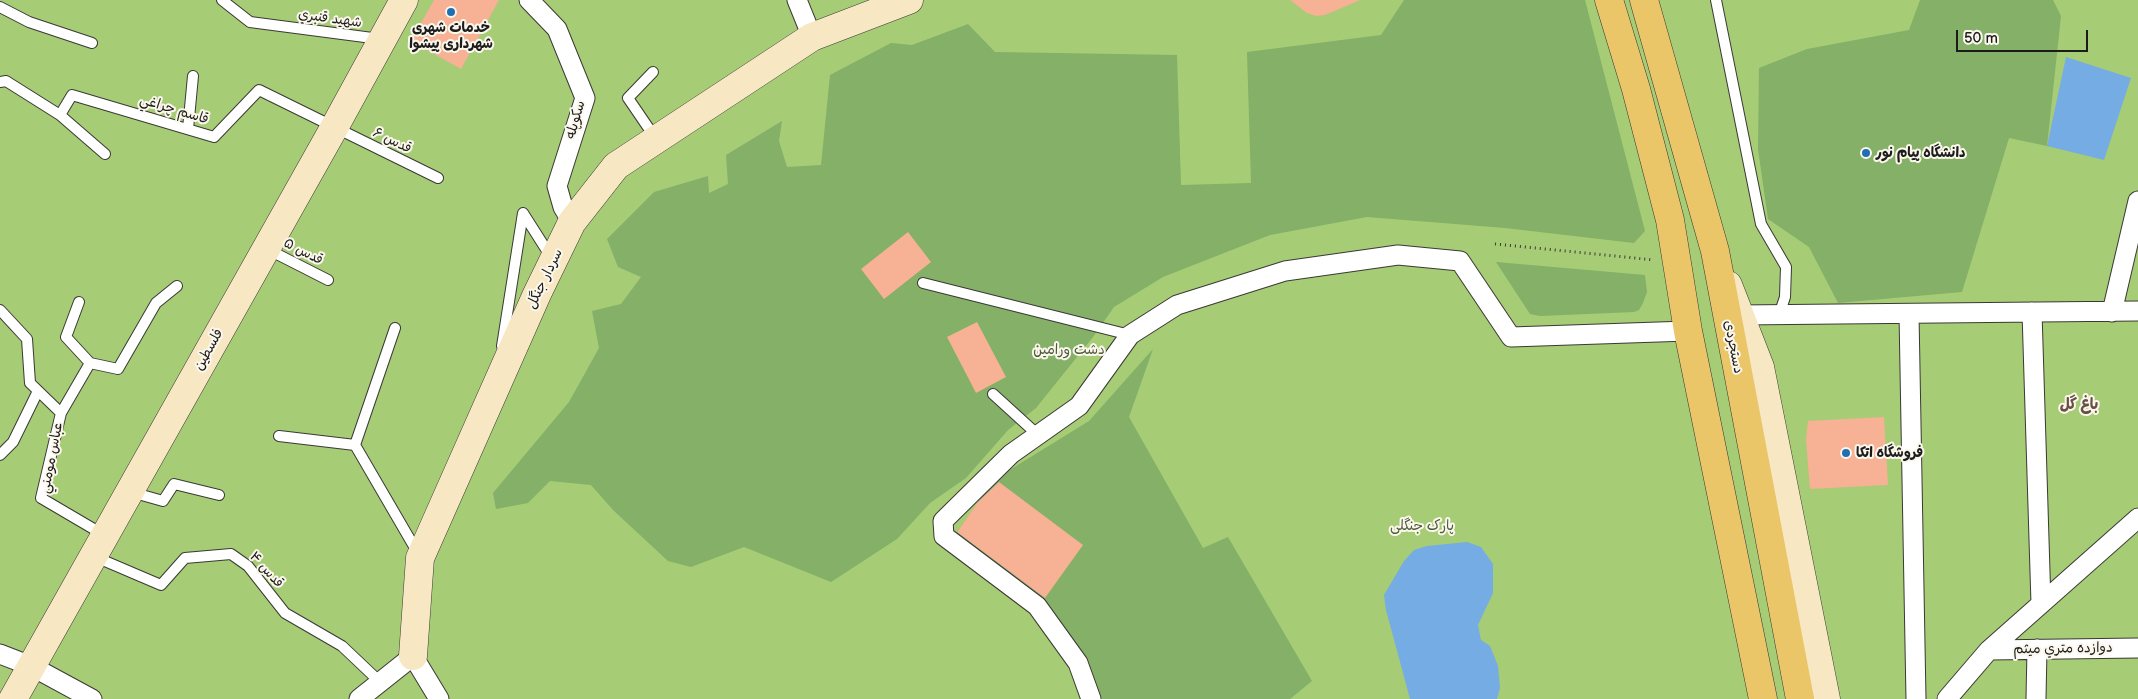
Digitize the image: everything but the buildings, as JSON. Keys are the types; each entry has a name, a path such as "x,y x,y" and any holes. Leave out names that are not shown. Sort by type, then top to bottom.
{"main road":[{"path":"1609,0 1636,89 1670,220 1688,331 1763,699"},
{"name":"دستجردی","path":"1644,0 1715,251 1800,699"}],"street":[{"name":"فلسطین","path":"13,699 404,0"},
{"name":"سکوپله","path":"529,0 557,29 585,98 557,186 564,207 572,222"},
{"path":"797,0 812,37"},
{"name":"سردار جنگل","path":"413,656 420,558 496,385 572,222 616,166 812,37 910,0"},
{"path":"2112,312 2138,201"},
{"path":"1715,251 1760,367 1826,699"},
{"path":"1091,699 1078,663 1037,606 944,536 944,521 1010,454 1078,406 1130,334 1177,305 1285,271 1398,255 1460,261 1511,336 1688,331"},
{"path":"1740,315 2138,311"},
{"path":"2032,312 2041,604"},
{"path":"1910,314 1916,699"},
{"path":"1947,699 1989,650 2138,518"},
{"name":"دوازده متري میثم","path":"1989,650 2138,648"},
{"path":"2036,699 2037,649"},
{"path":"0,654 31,666 92,699"},
{"path":"359,699 413,656 439,699"}],"lane":[{"name":"شهيد قنبري","path":"222,0 250,22 382,40"},
{"path":"1716,0 1761,224 1786,267 1785,297 1779,315"},
{"path":"0,6 29,22 92,43"},
{"path":"653,72 628,98 656,140"},
{"path":"188,129 193,76"},
{"path":"0,82 6,81 60,115 105,154"},
{"name":"قاسم چراغي","path":"60,115 72,95 214,137 258,90 334,128"},
{"name":"قدس ۶","path":"334,128 438,178"},
{"path":"496,385 523,213 553,260"},
{"name":"قدس ۵","path":"266,248 328,280"},
{"path":"923,283 1130,334"},
{"path":"79,302 66,337 90,363 118,369 156,304 177,286"},
{"name":"عباس مومني","path":"0,310 27,339 30,383 60,413 42,498 98,545"},
{"path":"395,328 355,445 420,558"},
{"path":"60,413 90,363"},
{"path":"0,456 13,442 38,391"},
{"path":"993,394 1038,435"},
{"path":"279,436 355,445"},
{"path":"130,492 163,501 174,484 219,495"},
{"name":"قدس ۴","path":"98,545 161,585 185,558 231,554 248,566 285,613 342,646 380,682"}],"path":[{"path":"1495,244 1657,261"}],"green space":[{"name":"دشت ورامین","path":"0,0 2138,0 2138,699 0,699"},
{"path":"1404,0 1585,0 1645,231 1634,243 1505,228 1367,217 1270,235 1163,277 1114,307 1093,337 1036,408 1008,430 966,478 930,503 897,539 831,582 744,547 691,567 668,561 613,510 591,485 550,481 528,503 496,509 493,493 569,402 599,348 592,311 621,304 641,277 618,267 607,239 654,192 708,176 709,193 728,184 726,155 782,121 779,141 787,167 821,165 830,75 891,43 912,45 968,24 995,52 1177,55 1181,185 1251,183 1247,52 1381,35"},
{"name":"دانشگاه پیام نور","path":"1920,0 2053,0 2061,16 2047,146 2009,138 1962,292 1838,303 1809,247 1768,219 1758,149 1759,68 1807,49 1909,30"},
{"path":"1496,262 1645,275 1647,292 1639,310 1634,312 1540,316 1530,314"},
{"path":"1153,349 1129,417 1203,548 1228,537 1312,681 1290,699 1102,699 1081,653 954,536 995,479 1089,421"}],"water":[{"path":"2066,57 2131,78 2104,160 2047,146"},
{"path":"1467,542 1481,547 1493,564 1493,593 1478,625 1481,640 1490,646 1498,666 1500,688 1497,699 1410,699 1386,610 1384,595 1404,561 1414,550 1427,546"}],"place":[{"name":"خدمات شهری شهرداری پیشوا","path":"451,12"},
{"name":"دانشگاه پیام نور","path":"1866,153"},
{"name":"فروشگاه اتکا","path":"1846,453"}],"district":[{"name":"باغ گل","path":"2079,405"}],"park label":[{"name":"پارک جنگلی","path":"1422,526"}]}
